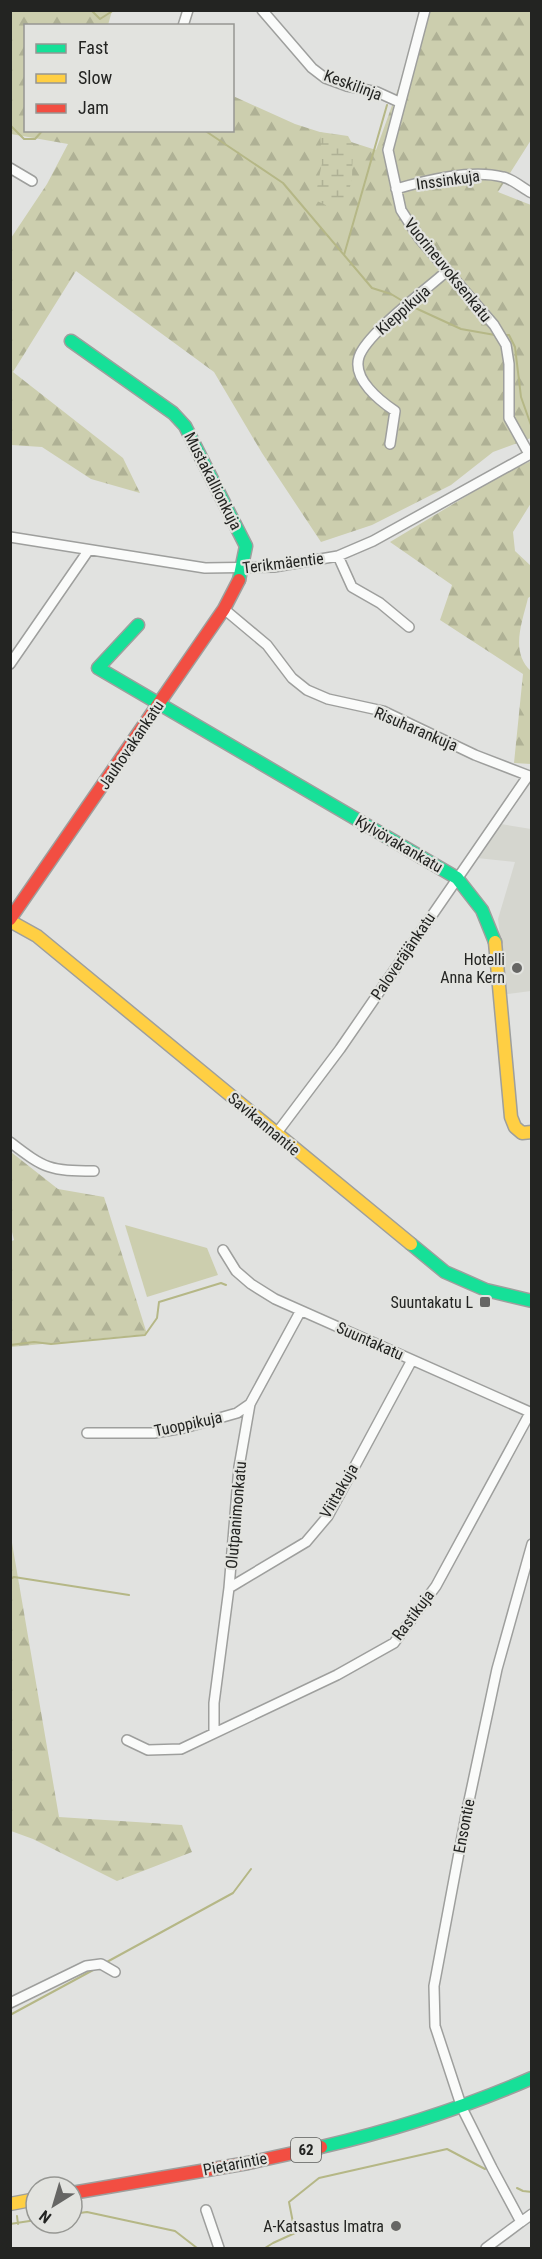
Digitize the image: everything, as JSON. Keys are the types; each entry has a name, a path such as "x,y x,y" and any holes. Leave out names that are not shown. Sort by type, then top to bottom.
{"street":[{"name":"Keskilinja","path":"262,10 312,68 325,78 347,86 377,92 399,102"},
{"name":"Vuorineuvoksenkatu","path":"425,10 388,150 396,189 401,210 419,238 494,325 506,345 509,364 508,418 530,454"},
{"path":"10,168 32,181"},
{"name":"Inssinkuja","path":"396,189 427,180 483,174 505,177 531,193"},
{"name":"Kieppikuja","path":"390,444 395,411 384,404 370,388 361,374 358,358 367,343 386,322 447,271"},
{"name":"Mustakallionkuja","path":"71,341 173,413 185,426 246,546 244,568"},
{"name":"Terikmäentie","path":"10,537 205,568 274,567 338,556 407,524 530,454"},
{"path":"10,664 88,551"},
{"path":"338,556 352,586 380,603 409,627"},
{"name":"Jauhovakankatu","path":"10,920 224,609 239,584 244,568"},
{"name":"Risuharankuja","path":"224,609 267,645 292,678 307,690 328,699 383,711 475,755 530,776"},
{"name":"Kylvövakankatu","path":"138,625 98,668 457,878 473,895 490,923 496,948 511,1118 515,1127 522,1133 531,1132"},
{"name":"Paloveräjänkatu","path":"276,1134 340,1049 530,776"},
{"name":"Savikannantie","path":"10,920 37,936 445,1272 486,1290 531,1301"},
{"path":"10,1142 38,1164 60,1171 94,1171"},
{"name":"Suuntakatu","path":"223,1250 236,1272 251,1284 300,1312 531,1413"},
{"name":"Olutpanimonkatu","path":"214,1732 214,1703 229,1588 239,1467 250,1404 300,1312"},
{"name":"Viittakuja","path":"229,1588 306,1542 328,1516 412,1360"},
{"name":"Tuoppikuja","path":"87,1433 154,1433 184,1428 237,1413 250,1404"},
{"name":"Rastikuja","path":"127,1740 148,1750 166,1751 191,1745 337,1675 394,1643 436,1586 531,1413"},
{"name":"Ensontie","path":"521,2222 462,2108 435,2026 434,1986 467,1810 497,1669 528,1569 531,1544"},
{"path":"10,2003 86,1966 101,1964 115,1972"},
{"name":"Pietarintie","path":"84,2191 326,2146 428,2120 531,2078"},
{"path":"206,2210 219,2248"},
{"path":"486,2248 531,2214"}],"shaded area":[{"path":"501,824 531,829 531,991 507,994 498,919 515,862 477,858"}],"green space":[{"path":"10,11 112,11 108,24 24,24 24,132 234,132 234,96 295,124 376,150 426,11 531,11 531,140 498,192 531,205 531,438 493,452 451,485 372,525 321,542 262,453 214,372 76,271 13,372 123,458 140,493 91,479 42,447 11,445 11,238 47,184 68,144 11,134"},
{"path":"320,132 348,136 353,145 349,192 343,203 335,207 317,201 316,193 322,163"},
{"path":"531,461 531,503 513,532 515,551 531,566 531,596 528,598 523,617 519,646 521,655 531,671 531,764 514,763 523,674 440,620 452,585 390,542 508,471"},
{"path":"11,1152 58,1189 104,1197 147,1334 11,1347 10,1242 14,1240 10,1224"},
{"path":"125,1225 207,1248 218,1275 147,1297"},
{"path":"11,1537 59,1817 182,1825 192,1852 117,1881 33,1839 11,1831"}],"waterway":[{"path":"91,10 100,19 114,10"},
{"path":"344,255 387,105"},
{"path":"10,125 24,139 35,139 41,132"},
{"path":"207,132 283,183 372,288 391,294 406,303"},
{"path":"411,306 461,329 495,335"},
{"path":"504,335 509,335 515,347 521,397 532,428"},
{"path":"10,1345 34,1342 51,1344 145,1335 157,1318 159,1302 221,1283 226,1285"},
{"path":"10,1579 14,1577 129,1595"},
{"path":"105,1963 233,1893 251,1869"},
{"path":"10,2015 95,1969"},
{"path":"265,2248 295,2233 289,2202 319,2178 447,2149 485,2169"},
{"path":"10,2176 11,2183"},
{"path":"517,2188 532,2192"},
{"path":"84,2212 175,2231 197,2248"},
{"path":"17,2216 18,2224"},
{"path":"10,2224 24,2222"}],"traffic: fast":[{"path":"71,341 173,413 185,426 246,546 239,580"},
{"path":"138,625 98,668 457,878 482,910 495,942"},
{"path":"411,1244 445,1272 486,1290 532,1301"},
{"path":"321,2147 428,2117 532,2078"}],"traffic: slow":[{"path":"10,921 37,936 411,1244"},
{"path":"495,942 511,1117 515,1127 522,1133 532,1132"},
{"path":"10,2204 24,2201"}],"traffic: jam":[{"path":"10,919 224,609 239,580"},
{"path":"84,2191 248,2163 321,2147"}],"place":[{"name":"Hotelli Anna Kern","path":"517,968"},
{"name":"Suuntakatu L","path":"485,1302"},
{"name":"A-Katsastus Imatra","path":"396,2226"}]}
